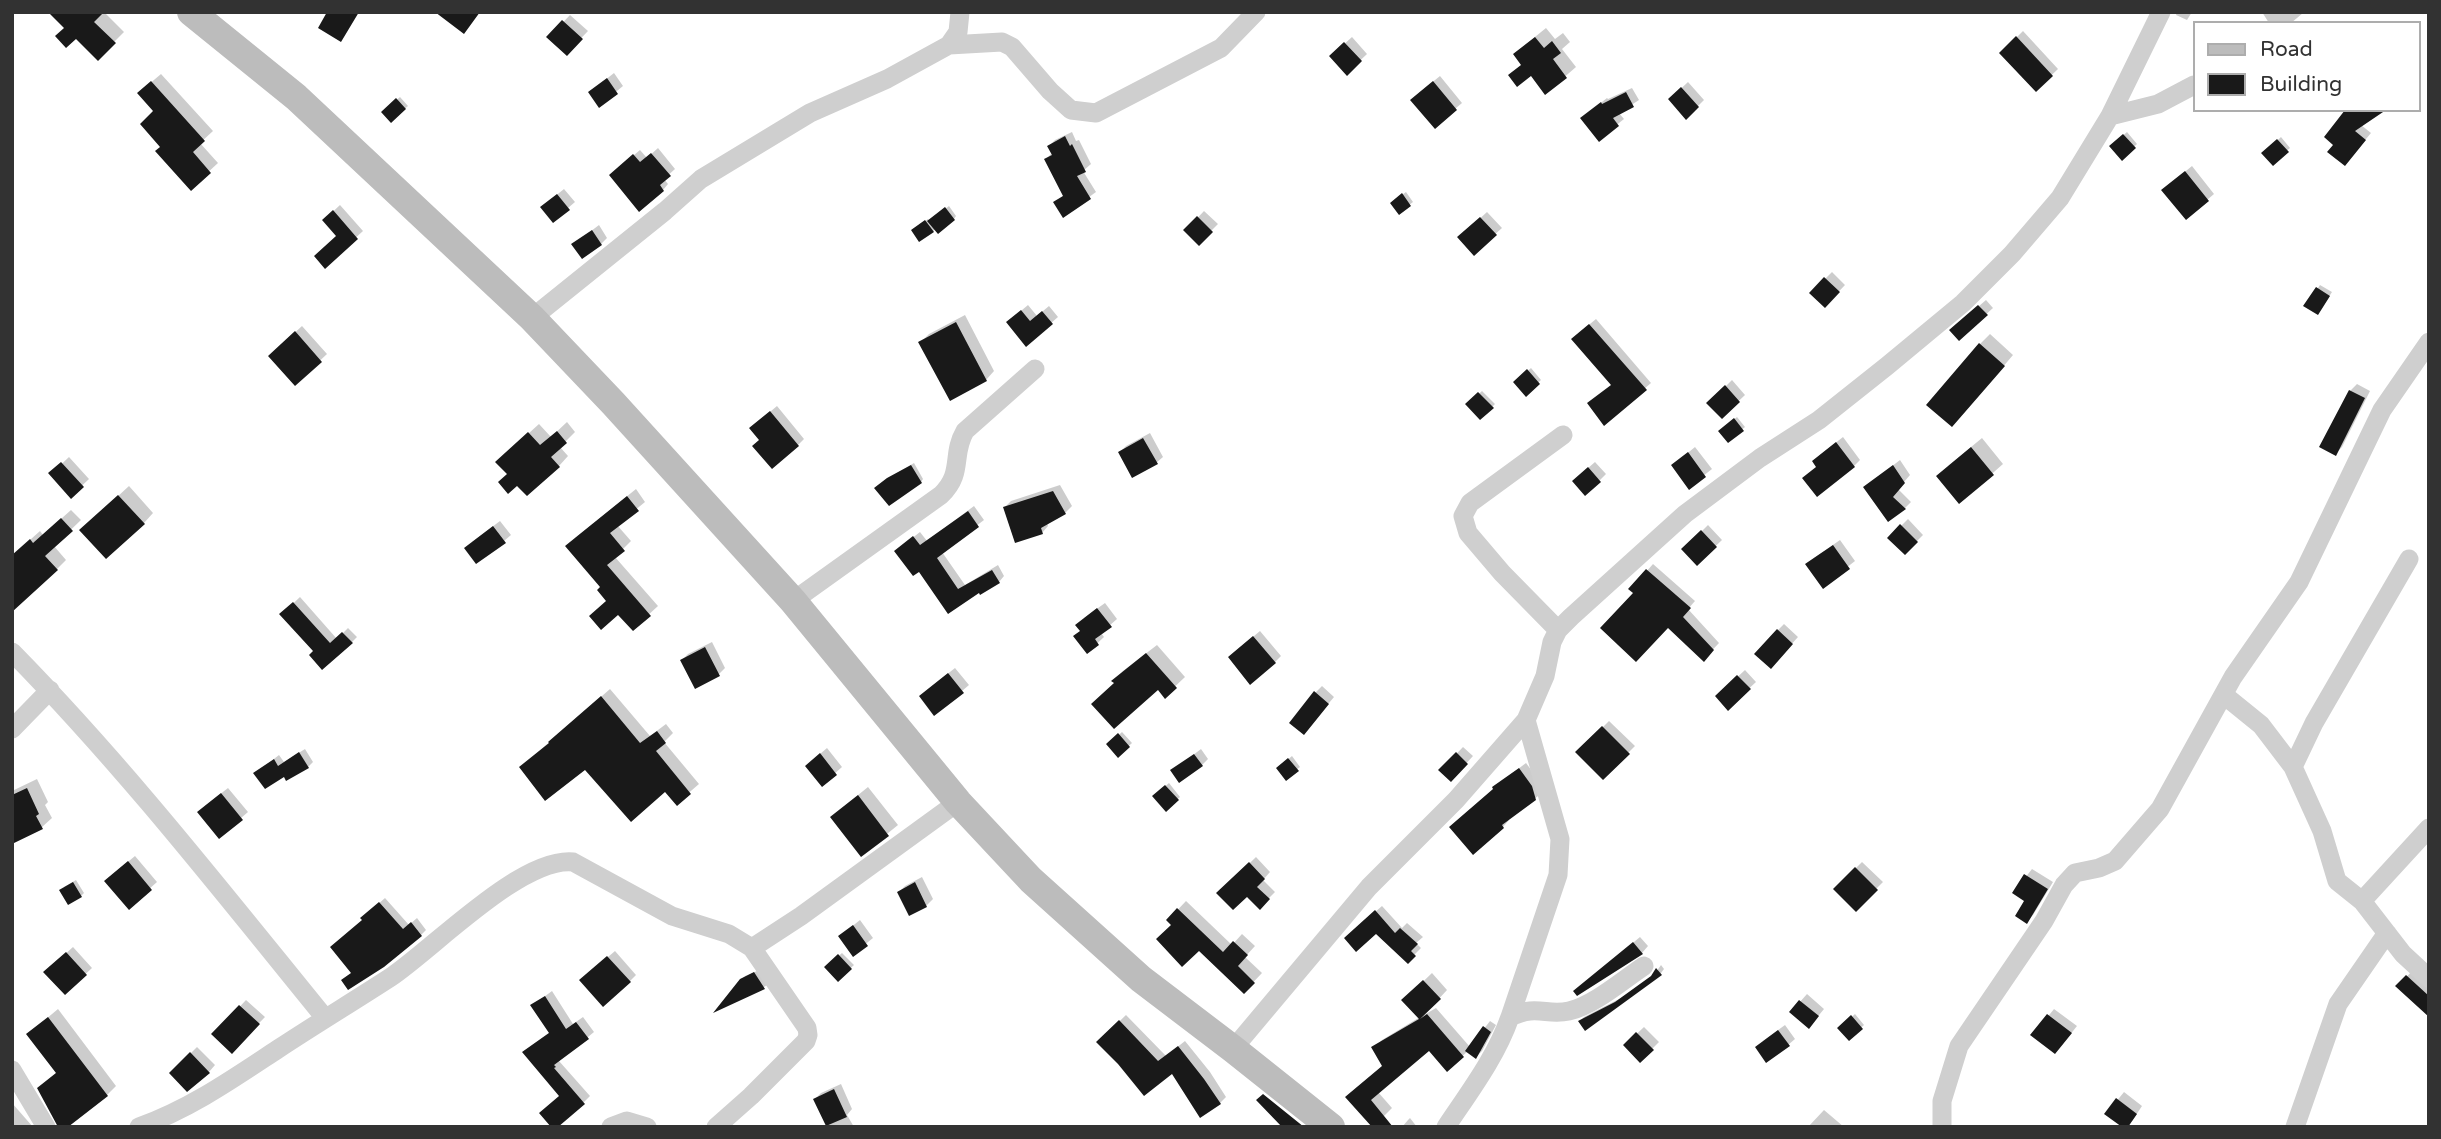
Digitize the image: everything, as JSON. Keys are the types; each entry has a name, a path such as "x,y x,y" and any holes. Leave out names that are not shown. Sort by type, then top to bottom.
{"main road":[{"path":"194,13 296,97 532,318 793,601 958,802 1031,880 1141,979 1331,1127"}],"street":[{"path":"949,45 958,32 960,12"},
{"path":"532,318 665,211 701,178 810,113 887,79 949,45 1002,42 1012,47 1050,91 1071,110 1097,113 1221,48 1256,12"},
{"path":"1233,1049 1369,887 1456,800 1526,720 1545,676 1552,642 1558,631 1685,514 1760,458 1819,420 1963,303 2012,254 2060,198 2110,116 2161,12"},
{"path":"2110,116 2158,104 2192,86"},
{"path":"1942,1127 1942,1101 1959,1046 2037,931 2064,885 2075,873 2099,868 2115,861 2160,809 2224,695 2299,582 2382,410 2429,342"},
{"path":"793,601 941,495 955,478 958,442 965,431 1035,369"},
{"path":"1558,631 1468,533 1463,516 1470,503 1563,435"},
{"path":"2293,766 2314,723 2409,559"},
{"path":"12,652 50,690 150,805 325,1018"},
{"path":"12,729 50,690"},
{"path":"2224,695 2261,725 2293,766 2322,831 2337,881 2362,901 2403,954 2429,978"},
{"path":"1447,1127 1488,1064 1503,1035 1558,875 1560,839 1526,720"},
{"path":"752,948 801,916 958,802"},
{"path":"2362,901 2429,828"},
{"path":"139,1127 199,1101 394,975 481,905 542,866 561,861 573,862 587,868 672,916 729,934 752,948 807,1028 806,1041 716,1127"},
{"path":"2295,1127 2338,1004 2387,933"},
{"path":"1510,1017 1524,1010 1566,1012 1583,1007 1644,966"},
{"path":"12,1070 46,1127"},
{"path":"611,1127 627,1121 647,1127"}],"building":[{"path":"48,12 104,12 94,22 116,43 98,61 76,39 66,48 55,36 64,28"},
{"path":"327,12 359,12 341,42 318,28"},
{"path":"435,12 480,12 464,34"},
{"path":"562,20 583,39 567,56 546,37"},
{"path":"2016,36 2053,76 2036,92 1999,53"},
{"path":"1535,37 1544,48 1552,41 1561,53 1553,59 1567,78 1545,95 1531,76 1517,87 1508,75 1521,65 1513,54"},
{"path":"1344,42 1362,61 1347,76 1329,56"},
{"path":"607,78 618,94 599,108 588,92"},
{"path":"151,81 205,141 193,152 211,173 191,191 155,151 160,147 140,124 153,111 137,93"},
{"path":"1433,81 1457,110 1435,129 1410,100"},
{"path":"1681,87 1699,107 1686,120 1668,99"},
{"path":"1626,92 1634,107 1613,118 1619,126 1599,142 1580,118 1601,102 1602,104"},
{"path":"396,98 406,109 391,123 381,112"},
{"path":"2343,112 2383,112 2355,131 2366,140 2345,166 2327,152 2333,145 2324,137"},
{"path":"2123,134 2136,148 2122,161 2109,146"},
{"path":"1065,136 1086,172 1077,176 1091,199 1063,218 1053,202 1063,196 1044,159 1052,155 1047,146"},
{"path":"2277,139 2289,152 2273,166 2261,153"},
{"path":"651,153 671,176 660,185 664,191 639,212 609,175 633,154 640,162"},
{"path":"2185,171 2209,201 2186,220 2161,190"},
{"path":"1402,193 1411,206 1399,215 1390,203"},
{"path":"557,194 570,210 553,223 540,207"},
{"path":"945,207 955,220 938,234 927,221"},
{"path":"333,210 358,239 325,269 314,256 336,236 322,220"},
{"path":"1197,216 1213,232 1199,246 1183,230"},
{"path":"1480,217 1497,235 1474,256 1457,237"},
{"path":"925,220 934,232 919,242 911,230"},
{"path":"592,230 602,245 582,259 571,244"},
{"path":"1824,277 1840,292 1825,308 1809,293"},
{"path":"2316,287 2330,296 2318,315 2303,306"},
{"path":"1978,305 1988,315 1959,341 1949,330"},
{"path":"1021,310 1030,321 1042,311 1053,324 1026,347 1006,322"},
{"path":"956,322 987,381 950,401 918,342"},
{"path":"1589,324 1647,390 1604,426 1587,403 1611,385 1571,339"},
{"path":"295,331 322,362 295,386 268,356"},
{"path":"1979,343 2005,366 1952,427 1926,405"},
{"path":"1527,369 1540,384 1526,397 1513,382"},
{"path":"1725,385 1740,402 1722,419 1706,403"},
{"path":"2349,390 2365,398 2336,456 2319,447"},
{"path":"1478,392 1494,408 1480,420 1465,404"},
{"path":"770,411 799,446 772,469 752,446 759,440 749,428"},
{"path":"1734,418 1744,431 1728,443 1718,431"},
{"path":"557,431 567,443 551,457 560,467 527,496 517,486 508,494 498,482 507,474 495,462 528,432 540,445"},
{"path":"1143,438 1158,464 1132,478 1118,452"},
{"path":"1836,442 1855,467 1817,497 1802,478 1816,467 1812,461"},
{"path":"1971,447 1994,475 1959,504 1936,476"},
{"path":"1688,452 1706,477 1689,490 1671,465"},
{"path":"61,462 84,487 71,499 48,473"},
{"path":"911,465 922,483 889,506 874,488"},
{"path":"1893,465 1905,483 1893,497 1906,509 1888,522 1863,487"},
{"path":"1588,467 1601,482 1585,496 1572,481"},
{"path":"1053,491 1066,514 1041,528 1043,534 1015,543 1003,507"},
{"path":"118,495 145,524 106,559 79,530"},
{"path":"627,496 639,511 610,533 625,551 607,565 651,616 633,631 618,615 601,630 589,616 606,601 597,590 600,587 565,546"},
{"path":"968,511 979,527 937,558 958,589 992,570 1000,583 980,595 979,593 948,614 919,572 913,576 894,551 913,536 920,545"},
{"path":"61,518 73,531 45,556 58,570 12,612 12,555 30,539 33,543"},
{"path":"1900,524 1918,542 1905,555 1887,538"},
{"path":"493,526 506,543 476,564 464,548"},
{"path":"1701,530 1717,547 1697,566 1681,549"},
{"path":"1833,545 1850,569 1823,589 1805,564"},
{"path":"1646,569 1691,608 1683,617 1714,650 1704,662 1668,628 1636,662 1600,628 1633,593 1628,589"},
{"path":"293,602 330,643 342,632 353,643 322,670 309,655 313,651 279,614"},
{"path":"1097,608 1112,627 1095,639 1099,645 1087,654 1073,636 1080,631 1075,625"},
{"path":"1777,629 1793,644 1771,669 1754,654"},
{"path":"1253,636 1276,663 1250,685 1228,657"},
{"path":"705,647 720,676 695,689 680,660"},
{"path":"1146,653 1177,688 1165,699 1158,690 1114,729 1091,704 1114,683 1111,681"},
{"path":"948,673 964,693 934,716 919,696"},
{"path":"1737,675 1751,689 1728,711 1715,696"},
{"path":"1314,691 1329,704 1304,735 1289,723"},
{"path":"601,696 640,743 657,731 666,743 656,751 691,794 677,806 665,792 631,822 585,770 545,801 519,767"},
{"path":"1602,726 1630,754 1603,780 1575,752"},
{"path":"1118,733 1130,747 1118,758 1106,744"},
{"path":"299,752 309,768 286,781 284,777 265,789 253,773 274,759 278,766"},
{"path":"1456,752 1468,764 1451,782 1438,770"},
{"path":"820,753 837,775 822,787 805,766"},
{"path":"1194,754 1203,766 1179,783 1170,770"},
{"path":"1288,758 1299,771 1286,781 1276,768"},
{"path":"1519,768 1532,786 1536,800 1502,825 1504,828 1473,855 1449,827 1493,789 1492,787"},
{"path":"1165,785 1179,800 1166,812 1152,796"},
{"path":"27,788 43,829 12,844 12,795"},
{"path":"221,793 243,820 219,839 197,812"},
{"path":"858,795 889,836 861,857 830,817"},
{"path":"128,861 152,890 129,910 104,881"},
{"path":"1249,862 1265,879 1257,887 1270,899 1260,910 1247,897 1233,910 1216,893"},
{"path":"1855,867 1878,890 1856,912 1833,889"},
{"path":"2024,874 2048,889 2027,924 2015,916 2024,901 2012,893"},
{"path":"73,882 82,897 68,905 59,890"},
{"path":"915,882 927,907 909,916 897,892"},
{"path":"379,902 403,929 411,922 422,936 384,967 348,990 341,980 351,973 330,947"},
{"path":"1177,908 1223,952 1233,941 1248,955 1238,966 1255,983 1244,994 1199,951 1182,967 1156,939 1171,925 1166,920"},
{"path":"1375,910 1395,933 1400,928 1418,944 1411,951 1416,956 1408,964 1376,934 1356,952 1344,938"},
{"path":"853,925 868,946 853,957 838,936"},
{"path":"1633,942 1643,954 1577,996 1573,991"},
{"path":"66,952 87,975 65,995 43,972"},
{"path":"838,954 852,969 838,982 824,967"},
{"path":"607,956 631,982 603,1007 579,980"},
{"path":"1656,968 1662,975 1585,1031 1578,1021 1615,1002 1651,976"},
{"path":"754,972 765,989 713,1013 740,979"},
{"path":"2406,975 2429,996 2429,1017 2395,986"},
{"path":"1423,980 1441,999 1420,1019 1427,1014 1464,1057 1447,1072 1429,1051 1371,1100 1393,1127 1372,1127 1345,1097 1382,1066 1371,1047 1419,1019 1401,1000"},
{"path":"545,996 566,1029 576,1022 589,1039 554,1065 585,1104 558,1127 551,1127 539,1113 559,1096 522,1052 549,1033 530,1005"},
{"path":"1799,1000 1819,1016 1809,1029 1789,1012"},
{"path":"239,1005 260,1024 232,1054 211,1034"},
{"path":"2047,1014 2072,1033 2055,1054 2030,1035"},
{"path":"1851,1015 1863,1029 1849,1041 1837,1028"},
{"path":"48,1017 108,1096 68,1127 58,1127 37,1088 56,1073 26,1034"},
{"path":"1119,1020 1158,1061 1178,1046 1221,1104 1200,1118 1172,1074 1144,1096 1096,1042"},
{"path":"1483,1026 1491,1032 1476,1059 1465,1051"},
{"path":"1778,1030 1790,1046 1766,1063 1755,1047"},
{"path":"1636,1032 1654,1050 1640,1063 1623,1045"},
{"path":"190,1052 210,1073 187,1092 169,1073"},
{"path":"834,1089 847,1117 826,1126 813,1099"},
{"path":"1263,1094 1304,1127 1282,1127 1256,1100"},
{"path":"2116,1098 2137,1114 2128,1127 2122,1127 2104,1114"}]}
